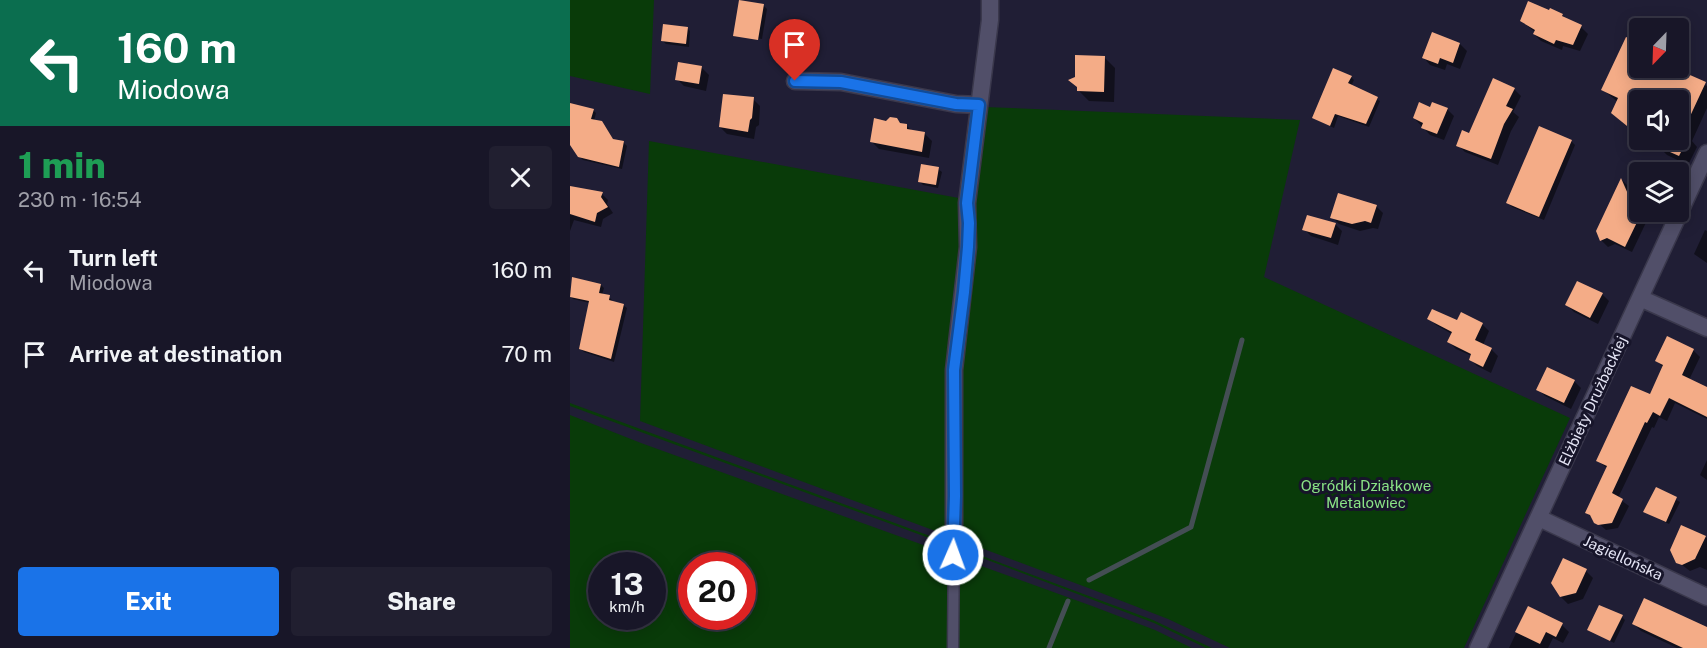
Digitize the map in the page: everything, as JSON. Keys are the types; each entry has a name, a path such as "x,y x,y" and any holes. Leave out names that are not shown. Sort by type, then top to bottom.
{"street":[{"path":"954,541 954,370 968,247 967,203 990,20 990,0"},
{"path":"795,81 841,82 956,104 979,105"},
{"name":"Elżbiety Drużbackiej","path":"1478,648 1707,153"},
{"path":"1640,298 1707,328"},
{"name":"Jagiellońska","path":"1539,518 1707,597"}],"lane":[{"path":"953,648 954,541"}],"green space":[{"path":"570,0 654,0 650,94 570,76"},
{"name":"Ogródki Działkowe Metalowiec","path":"985,107 1300,120 1264,277 1570,418 1464,648 1230,648 1168,619 1091,589 640,421 649,141 975,201"},
{"path":"570,403 949,543 948,545 570,406"},
{"path":"570,415 641,443 1092,606 1155,630 1192,648 570,648"},
{"path":"961,548 1153,620 1212,648 1206,648 1154,623 961,550"}],"building":[{"path":"739,0 764,4 758,40 733,36"},
{"path":"1528,1 1549,10 1550,8 1582,25 1573,45 1556,40 1554,44 1533,34 1535,30 1520,21"},
{"path":"663,24 688,27 686,44 661,41"},
{"path":"1432,32 1460,43 1453,63 1440,58 1438,64 1422,58"},
{"path":"1626,37 1629,38 1629,78 1689,78 1689,75 1706,82 1689,119 1689,90 1629,90 1627,126 1611,113 1618,98 1601,90"},
{"path":"1075,55 1105,56 1104,92 1077,91 1077,87 1068,80 1075,77"},
{"path":"678,62 702,66 699,84 675,80"},
{"path":"1333,68 1352,76 1348,83 1378,97 1366,124 1335,114 1330,126 1312,118"},
{"path":"1493,78 1515,88 1506,106 1513,109 1504,124 1491,159 1456,146 1462,130 1469,133"},
{"path":"723,94 754,97 748,132 719,127"},
{"path":"1419,102 1430,107 1432,102 1448,108 1437,134 1421,128 1423,123 1413,118"},
{"path":"570,103 594,109 591,119 602,121 613,139 624,141 619,167 578,157 570,145"},
{"path":"890,117 907,124 907,129 925,132 922,152 870,142 874,118 886,121"},
{"path":"1539,126 1572,140 1539,217 1506,203"},
{"path":"1666,150 1682,150 1679,156"},
{"path":"921,164 939,167 936,185 918,182"},
{"path":"1621,178 1629,194 1629,222 1637,222 1625,247 1607,238 1600,241 1596,231"},
{"path":"570,186 603,192 601,197 608,207 597,213 595,222 570,214"},
{"path":"1338,193 1377,205 1371,223 1365,221 1352,224 1330,218"},
{"path":"1307,215 1336,223 1331,238 1302,230"},
{"path":"572,277 601,284 599,293 610,295 609,300 624,304 611,359 579,349 589,301 570,297"},
{"path":"1577,281 1603,293 1590,318 1565,305"},
{"path":"1432,309 1457,320 1461,312 1483,323 1475,340 1492,348 1483,367 1469,360 1471,354 1447,342 1452,332 1427,319"},
{"path":"1667,336 1694,349 1682,375 1707,387 1707,417 1669,398 1660,416 1653,412 1647,423 1645,422 1612,493 1623,499 1612,523 1598,525 1594,523 1590,515 1585,513 1607,466 1596,461 1631,386 1650,394 1663,365 1655,361"},
{"path":"1547,367 1575,380 1564,403 1536,390"},
{"path":"1656,487 1677,497 1666,522 1643,512"},
{"path":"1681,525 1706,536 1695,559 1682,565 1676,563 1670,550"},
{"path":"1563,558 1587,569 1576,593 1560,597 1551,583"},
{"path":"1644,598 1707,627 1707,648 1683,648 1632,624"},
{"path":"1599,605 1623,615 1610,641 1587,630"},
{"path":"1528,606 1563,623 1556,637 1546,632 1540,644 1515,632"}],"waterway":[{"path":"1089,580 1191,527 1242,340"},
{"path":"1049,648 1068,601"}],"route":[{"path":"795,81 841,82 956,104 979,105 967,203 968,247 954,370 953,555"}]}
